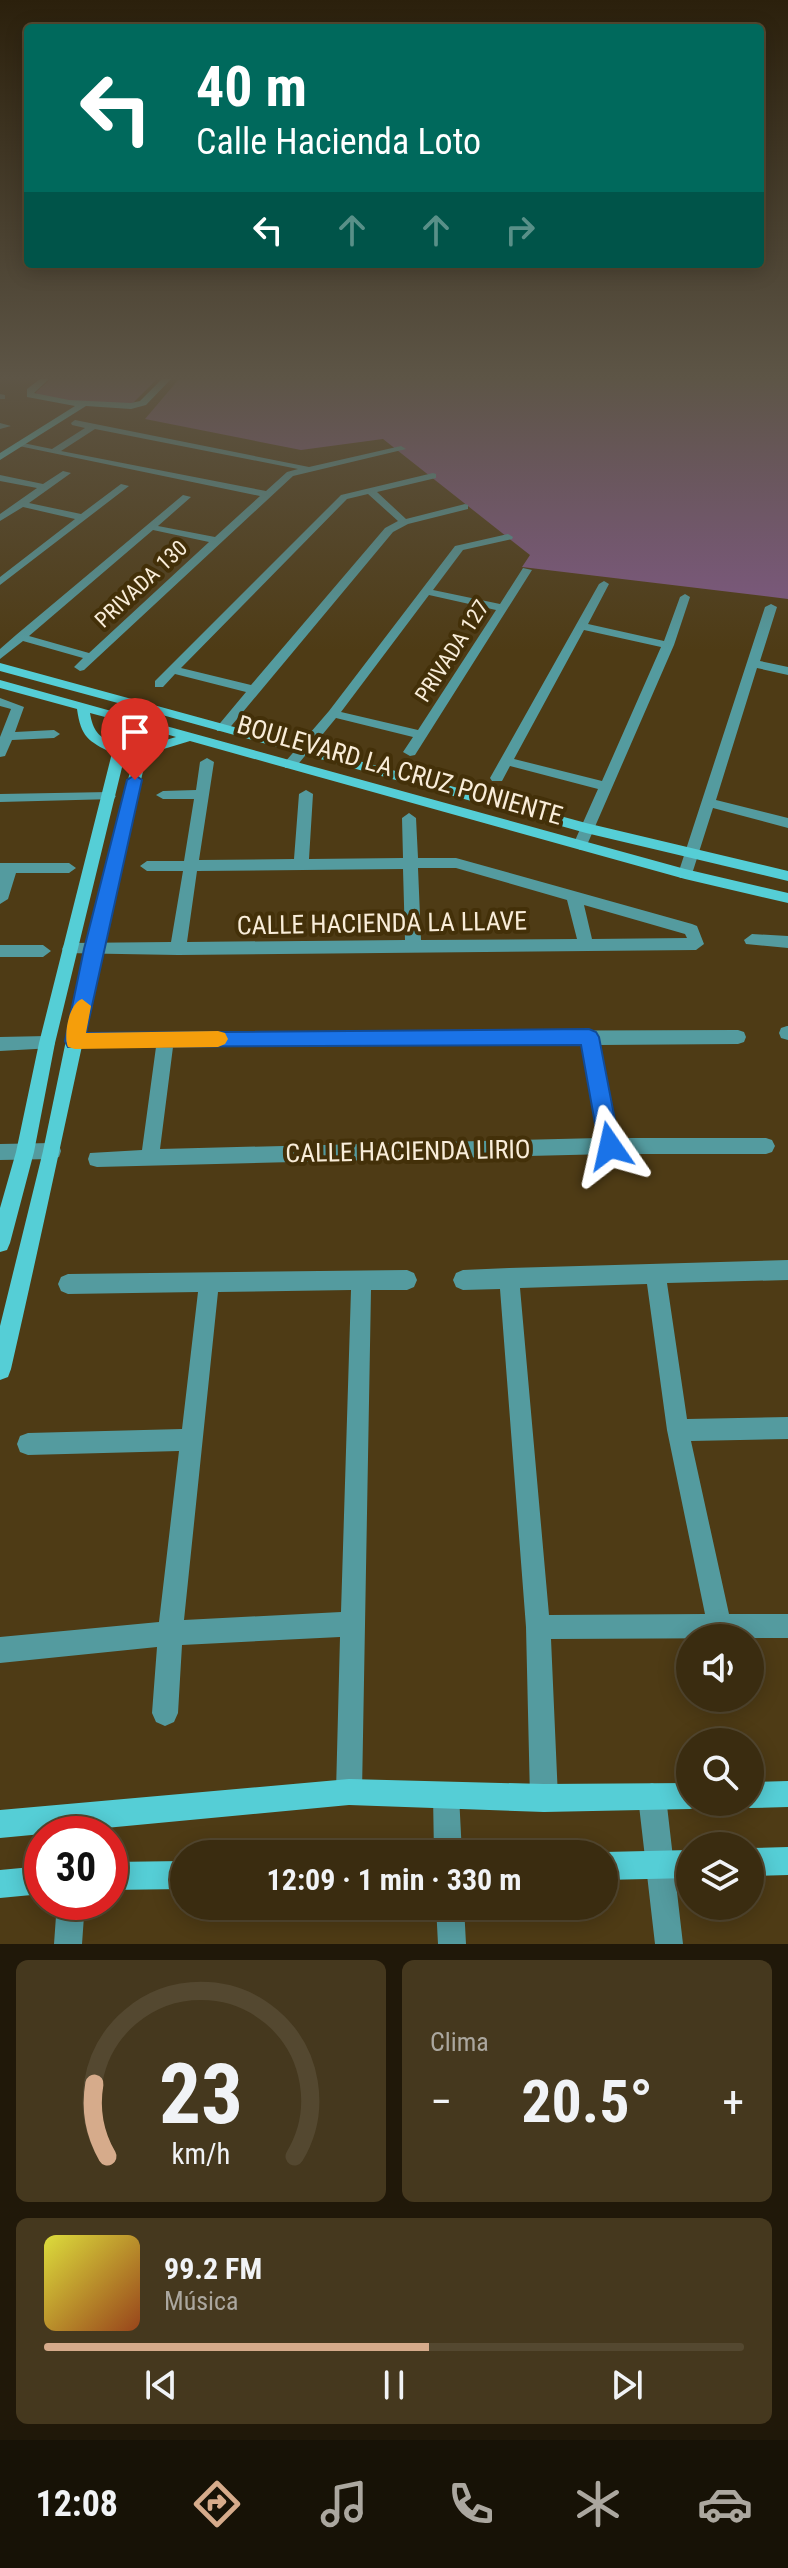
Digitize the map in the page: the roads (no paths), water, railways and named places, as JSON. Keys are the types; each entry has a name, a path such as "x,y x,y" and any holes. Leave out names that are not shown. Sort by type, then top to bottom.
{"street":[{"path":"142,470 265,494"},
{"name":"PRIVADA 130","path":"80,667 265,494 290,474 308,470"},
{"path":"1,517 66,473"},
{"path":"159,684 344,497 433,476"},
{"path":"0,478 44,487"},
{"path":"0,582 124,486"},
{"path":"369,490 404,522"},
{"path":"0,655 186,497"},
{"path":"22,504 84,518"},
{"path":"222,728 389,530 404,522 465,507"},
{"path":"151,527 217,541"},
{"path":"290,765 333,714 459,548 508,537"},
{"name":"PRIVADA 127","path":"410,752 527,570"},
{"path":"497,778 604,584"},
{"path":"424,591 503,608"},
{"path":"580,845 668,645 685,597"},
{"path":"685,874 771,607"},
{"path":"582,626 668,645"},
{"path":"20,637 91,657"},
{"path":"752,663 788,671"},
{"name":"BOULEVARD LA CRUZ PONIENTE","path":"0,667 586,828 788,876"},
{"path":"173,670 255,690"},
{"name":"BOULEVARD LA CRUZ PONIENTE","path":"0,684 685,874 788,898"},
{"path":"0,702 18,707 0,753"},
{"path":"0,1243 25,1152 47,1043 131,702"},
{"path":"83,705 86,729 96,740 118,751 141,752 179,739 196,737"},
{"path":"0,1369 52,1151 93,949 152,708"},
{"path":"333,714 421,735"},
{"path":"8,736 54,734"},
{"path":"506,761 605,786"},
{"path":"178,949 207,762"},
{"path":"163,795 204,794"},
{"path":"301,865 306,794"},
{"path":"0,798 109,796"},
{"path":"707,802 788,823"},
{"path":"409,818 413,946"},
{"path":"147,866 456,863 574,896 586,945"},
{"path":"0,899 5,868 69,868"},
{"name":"CALLE HACIENDA LA LLAVE","path":"70,949 696,944 692,930 574,896"},
{"path":"752,940 788,942"},
{"path":"0,951 43,951"},
{"path":"589,1037 610,1146"},
{"path":"75,1041 738,1037"},
{"path":"150,1158 166,1039"},
{"path":"0,1044 47,1043"},
{"name":"CALLE HACIENDA LIRIO","path":"97,1159 610,1146 766,1146"},
{"path":"0,1152 52,1151"},
{"path":"463,1280 788,1270"},
{"path":"656,1274 678,1430 719,1624"},
{"path":"509,1278 538,1627 544,1798"},
{"path":"68,1284 407,1280"},
{"path":"349,1792 361,1281"},
{"path":"165,1713 170,1633 209,1283"},
{"path":"678,1430 788,1428"},
{"path":"28,1444 192,1440"},
{"path":"0,1650 170,1633 353,1624"},
{"path":"764,1628 788,1626"},
{"path":"538,1627 676,1631"},
{"path":"0,1824 349,1792 544,1798 676,1796"},
{"path":"764,1795 788,1794"},
{"path":"446,1795 448,1840"},
{"path":"652,1797 669,1944"},
{"path":"764,1862 788,1861"},
{"path":"618,1866 676,1864"},
{"path":"128,1876 170,1875"},
{"path":"0,1884 24,1882"},
{"path":"68,1944 70,1920"},
{"path":"451,1920 452,1944"}]}
